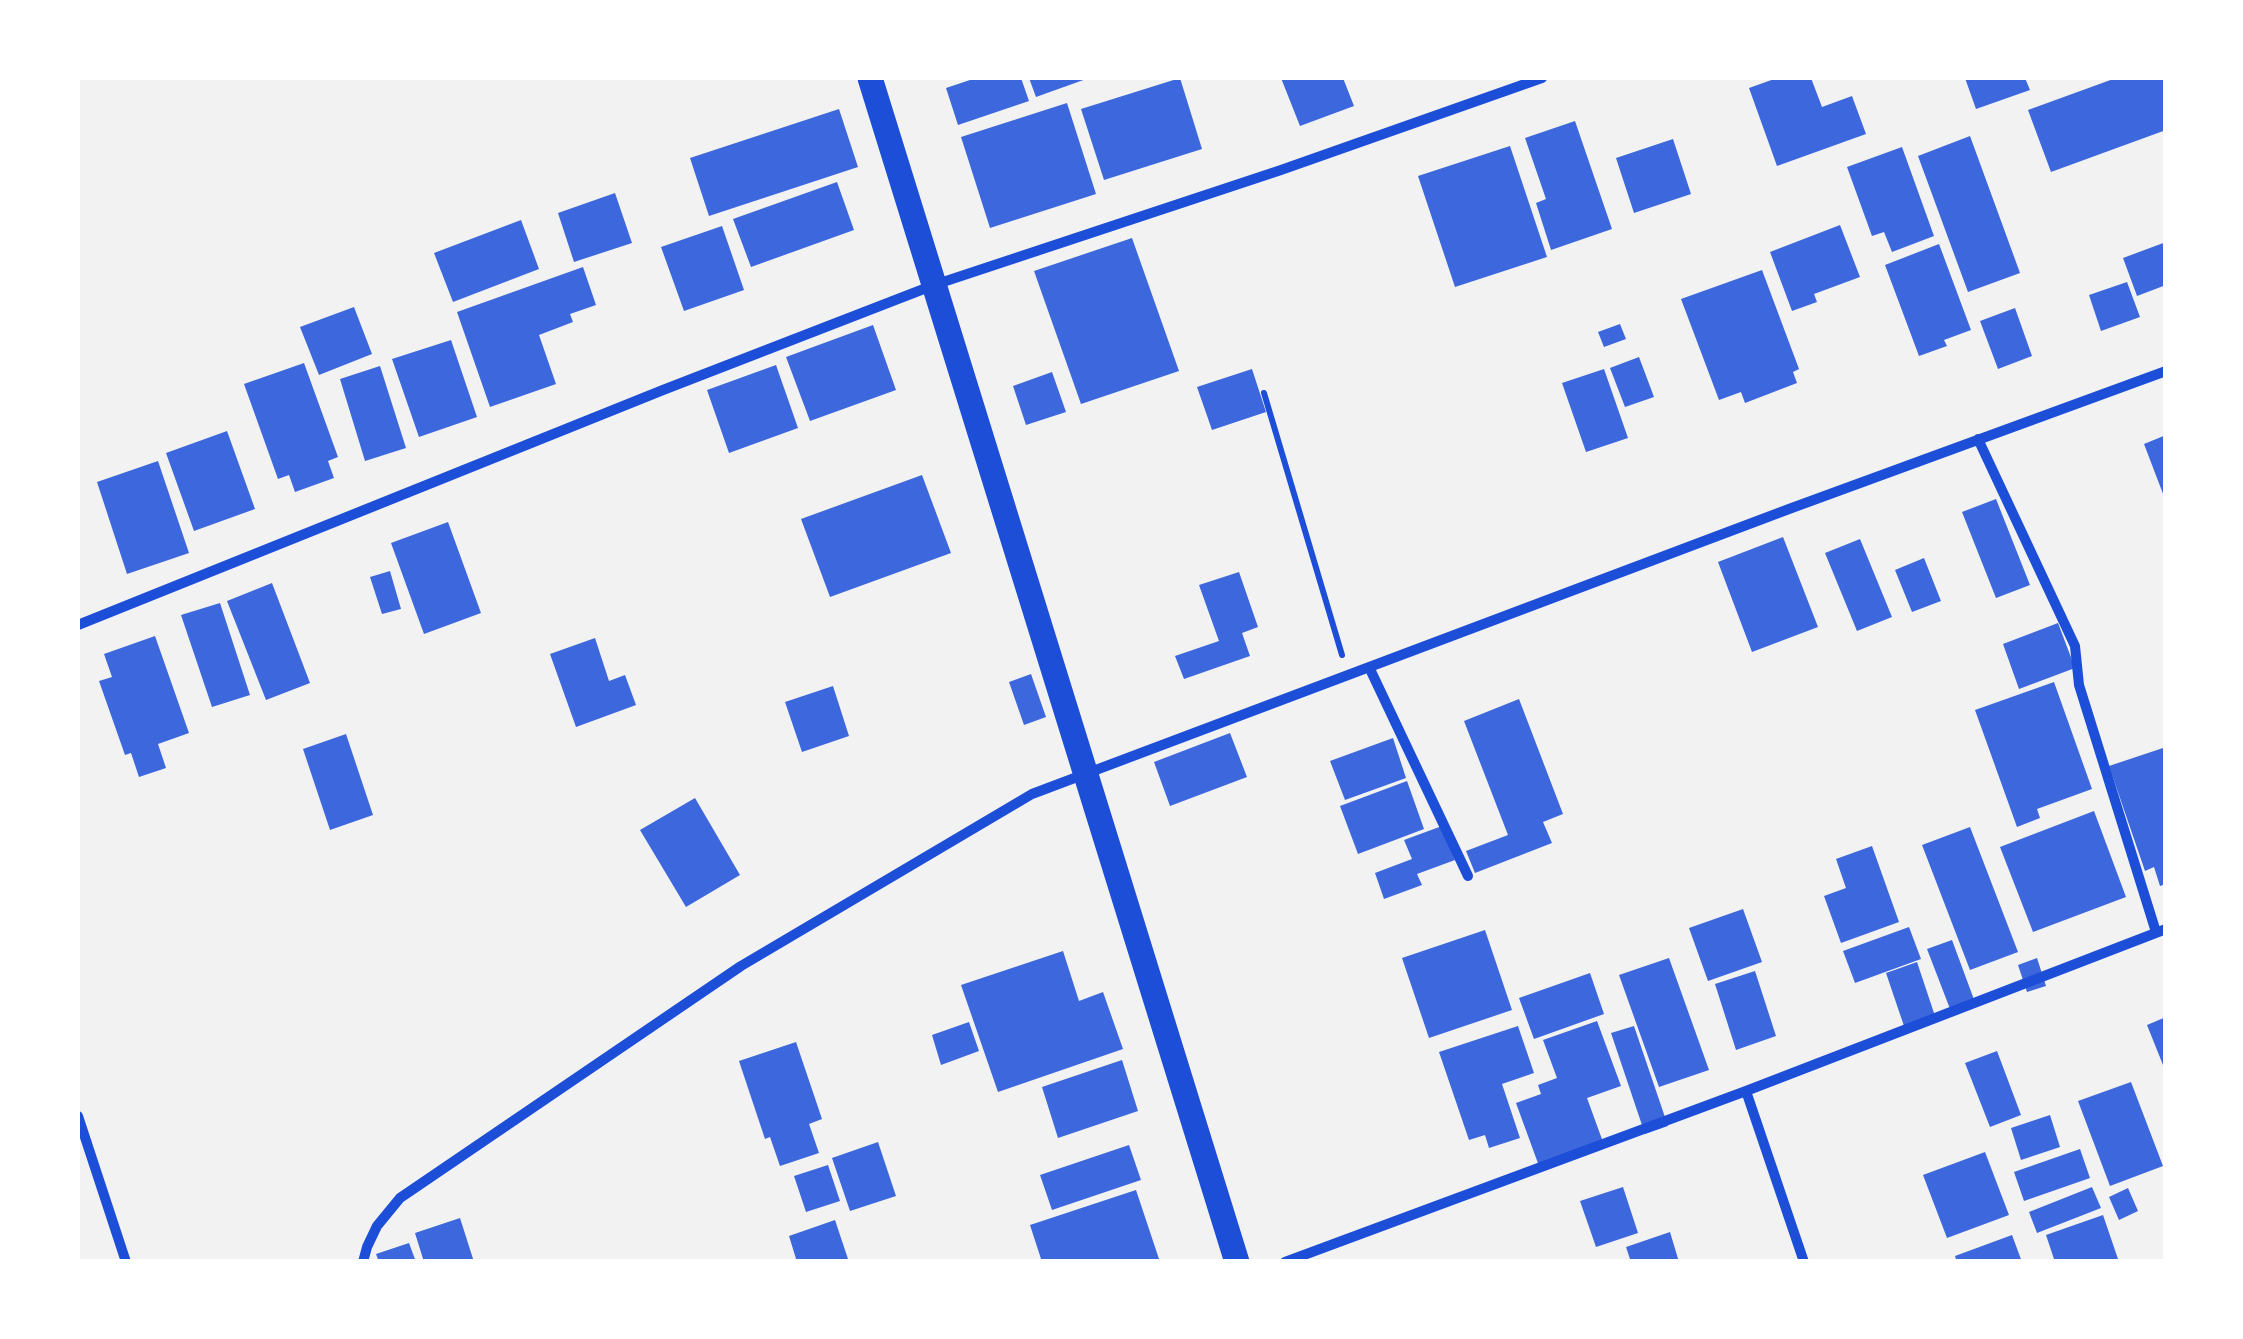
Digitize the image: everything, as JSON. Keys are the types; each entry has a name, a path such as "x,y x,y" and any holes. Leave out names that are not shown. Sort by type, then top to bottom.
{"main road":[{"path":"870,78 1236,1262"}],"street":[{"path":"1500,78 1504,91"},
{"path":"78,625 934,285 1542,78"},
{"path":"363,1262 377,1226 400,1198 741,966 1083,764 1368,667 2166,370"},
{"path":"1286,1262 1746,1091 2160,930 2080,685 2075,646 1978,439"},
{"path":"1368,667 1468,876"},
{"path":"1746,1091 1804,1262"},
{"path":"78,1116 126,1262"}],"path":[{"path":"1264,392 1348,674"}],"building":[{"path":"976,78 1021,78 1029,101 958,125 946,88"},
{"path":"1029,78 1089,78 1036,97"},
{"path":"1180,78 1202,149 1104,180 1081,109"},
{"path":"1281,78 1343,78 1354,106 1300,126"},
{"path":"1777,78 1811,78 1822,107 1852,96 1866,134 1777,166 1749,88"},
{"path":"1965,78 2025,78 2030,90 1976,109"},
{"path":"2116,78 2166,78 2166,130 2051,172 2028,110"},
{"path":"1067,103 1096,194 990,228 961,137"},
{"path":"839,109 858,167 709,216 690,158"},
{"path":"1575,121 1612,229 1551,250 1536,203 1546,199 1525,138"},
{"path":"1970,136 2020,273 1968,292 1918,156"},
{"path":"1673,139 1691,194 1634,213 1616,158"},
{"path":"1510,146 1547,257 1455,287 1418,176"},
{"path":"1902,147 1934,236 1892,252 1884,232 1872,236 1847,167"},
{"path":"837,182 854,230 751,267 733,219"},
{"path":"615,193 632,243 574,262 558,213"},
{"path":"521,220 539,269 453,302 434,253"},
{"path":"1840,225 1860,277 1814,294 1817,302 1792,311 1770,252"},
{"path":"722,226 744,290 684,311 661,247"},
{"path":"1132,238 1179,371 1081,404 1034,271"},
{"path":"2166,242 2166,285 2137,296 2123,258"},
{"path":"1939,244 1971,330 1944,340 1947,346 1919,356 1885,265"},
{"path":"583,267 596,305 570,314 573,322 539,335 556,384 490,407 457,312"},
{"path":"1762,270 1799,369 1793,372 1797,383 1745,403 1741,392 1719,400 1681,299"},
{"path":"2127,282 2140,317 2101,331 2089,295"},
{"path":"354,307 372,354 319,375 300,327"},
{"path":"2015,308 2032,356 1998,369 1980,321"},
{"path":"1620,324 1626,339 1604,347 1598,332"},
{"path":"873,325 896,390 810,421 786,357"},
{"path":"451,340 477,417 419,437 392,359"},
{"path":"1639,357 1654,397 1625,407 1610,368"},
{"path":"304,363 338,457 328,461 334,478 295,492 289,475 278,479 244,384"},
{"path":"776,365 798,428 729,453 707,390"},
{"path":"380,366 406,448 365,461 340,379"},
{"path":"1252,369 1266,412 1212,430 1197,387"},
{"path":"1604,369 1628,438 1586,452 1562,383"},
{"path":"1052,372 1066,412 1026,425 1013,386"},
{"path":"227,431 255,509 194,531 166,453"},
{"path":"2166,435 2166,499 2165,499 2144,444"},
{"path":"158,461 189,553 127,574 97,482"},
{"path":"922,475 951,553 830,597 801,519"},
{"path":"1996,499 2030,585 1996,598 1962,512"},
{"path":"448,522 481,613 424,634 391,543"},
{"path":"1783,537 1818,627 1752,652 1718,562"},
{"path":"1860,539 1892,617 1857,631 1825,553"},
{"path":"1924,558 1941,601 1912,612 1895,570"},
{"path":"390,571 401,609 382,614 370,577"},
{"path":"1239,572 1258,627 1242,633 1250,656 1184,679 1175,656 1219,641 1199,585"},
{"path":"272,583 310,683 266,700 227,601"},
{"path":"220,603 250,695 212,707 181,615"},
{"path":"2058,623 2075,668 2019,689 2003,644"},
{"path":"155,636 189,733 158,744 166,768 139,777 131,753 125,755 99,681 112,677 104,654"},
{"path":"595,638 609,681 625,675 636,705 576,727 550,654"},
{"path":"1031,674 1046,717 1024,725 1009,682"},
{"path":"2054,682 2092,789 2037,809 2040,818 2017,827 1975,710"},
{"path":"833,686 849,736 802,752 785,702"},
{"path":"1519,699 1563,814 1543,822 1552,843 1475,873 1466,851 1508,835 1464,721"},
{"path":"1230,733 1247,777 1170,806 1154,762"},
{"path":"346,734 373,815 330,830 303,749"},
{"path":"1393,738 1406,778 1345,800 1330,761"},
{"path":"2166,747 2166,884 2160,886 2154,867 2145,871 2109,766"},
{"path":"1407,781 1424,829 1358,854 1340,806"},
{"path":"695,798 740,875 686,907 640,830"},
{"path":"2094,811 2126,897 2033,932 2000,847"},
{"path":"1442,826 1455,860 1417,874 1422,885 1384,899 1375,873 1412,859 1404,840"},
{"path":"1970,827 2018,952 1970,970 1922,845"},
{"path":"1872,846 1899,922 1841,943 1824,896 1846,888 1836,859"},
{"path":"1743,909 1762,962 1708,981 1689,928"},
{"path":"1909,927 1921,959 1855,983 1843,951"},
{"path":"1485,930 1512,1010 1429,1038 1402,958"},
{"path":"1952,940 1976,1005 1952,1014 1927,949"},
{"path":"1063,951 1079,1001 1103,992 1123,1049 998,1092 961,985"},
{"path":"1669,958 1709,1070 1659,1087 1619,975"},
{"path":"2037,958 2046,986 2027,992 2018,965"},
{"path":"1917,962 1936,1019 1905,1029 1886,973"},
{"path":"1755,971 1776,1036 1736,1050 1715,984"},
{"path":"1590,973 1604,1014 1534,1039 1519,998"},
{"path":"2166,1017 2166,1070 2165,1070 2147,1025"},
{"path":"1597,1021 1621,1086 1587,1098 1603,1142 1539,1166 1516,1103 1541,1094 1538,1085 1557,1078 1543,1040"},
{"path":"969,1022 979,1051 941,1065 932,1035"},
{"path":"1518,1026 1534,1073 1502,1084 1520,1138 1489,1148 1485,1135 1469,1140 1439,1052"},
{"path":"1634,1026 1668,1126 1645,1134 1611,1033"},
{"path":"796,1042 822,1119 809,1124 819,1153 780,1166 770,1137 765,1139 739,1061"},
{"path":"1997,1051 2021,1115 1990,1127 1965,1063"},
{"path":"1122,1060 1138,1111 1058,1138 1042,1087"},
{"path":"2131,1082 2163,1166 2110,1186 2078,1101"},
{"path":"2050,1115 2060,1147 2021,1160 2011,1128"},
{"path":"878,1142 896,1196 850,1211 832,1158"},
{"path":"1129,1145 1141,1180 1052,1210 1040,1175"},
{"path":"2080,1149 2090,1178 2024,1201 2014,1172"},
{"path":"1985,1152 2009,1215 1947,1238 1923,1175"},
{"path":"828,1165 840,1201 806,1212 794,1176"},
{"path":"1623,1187 1638,1233 1596,1247 1580,1201"},
{"path":"2092,1187 2101,1208 2037,1233 2029,1212"},
{"path":"2128,1188 2138,1211 2119,1220 2109,1197"},
{"path":"1136,1190 1160,1262 1042,1262 1030,1225"},
{"path":"2103,1215 2118,1259 2055,1262 2046,1235"},
{"path":"460,1218 474,1262 424,1262 415,1233"},
{"path":"835,1220 849,1262 797,1262 789,1236"},
{"path":"1670,1232 1679,1262 1631,1262 1626,1247"},
{"path":"2012,1235 2022,1262 1957,1262 1955,1256"},
{"path":"409,1243 416,1262 379,1262 376,1254"}]}
